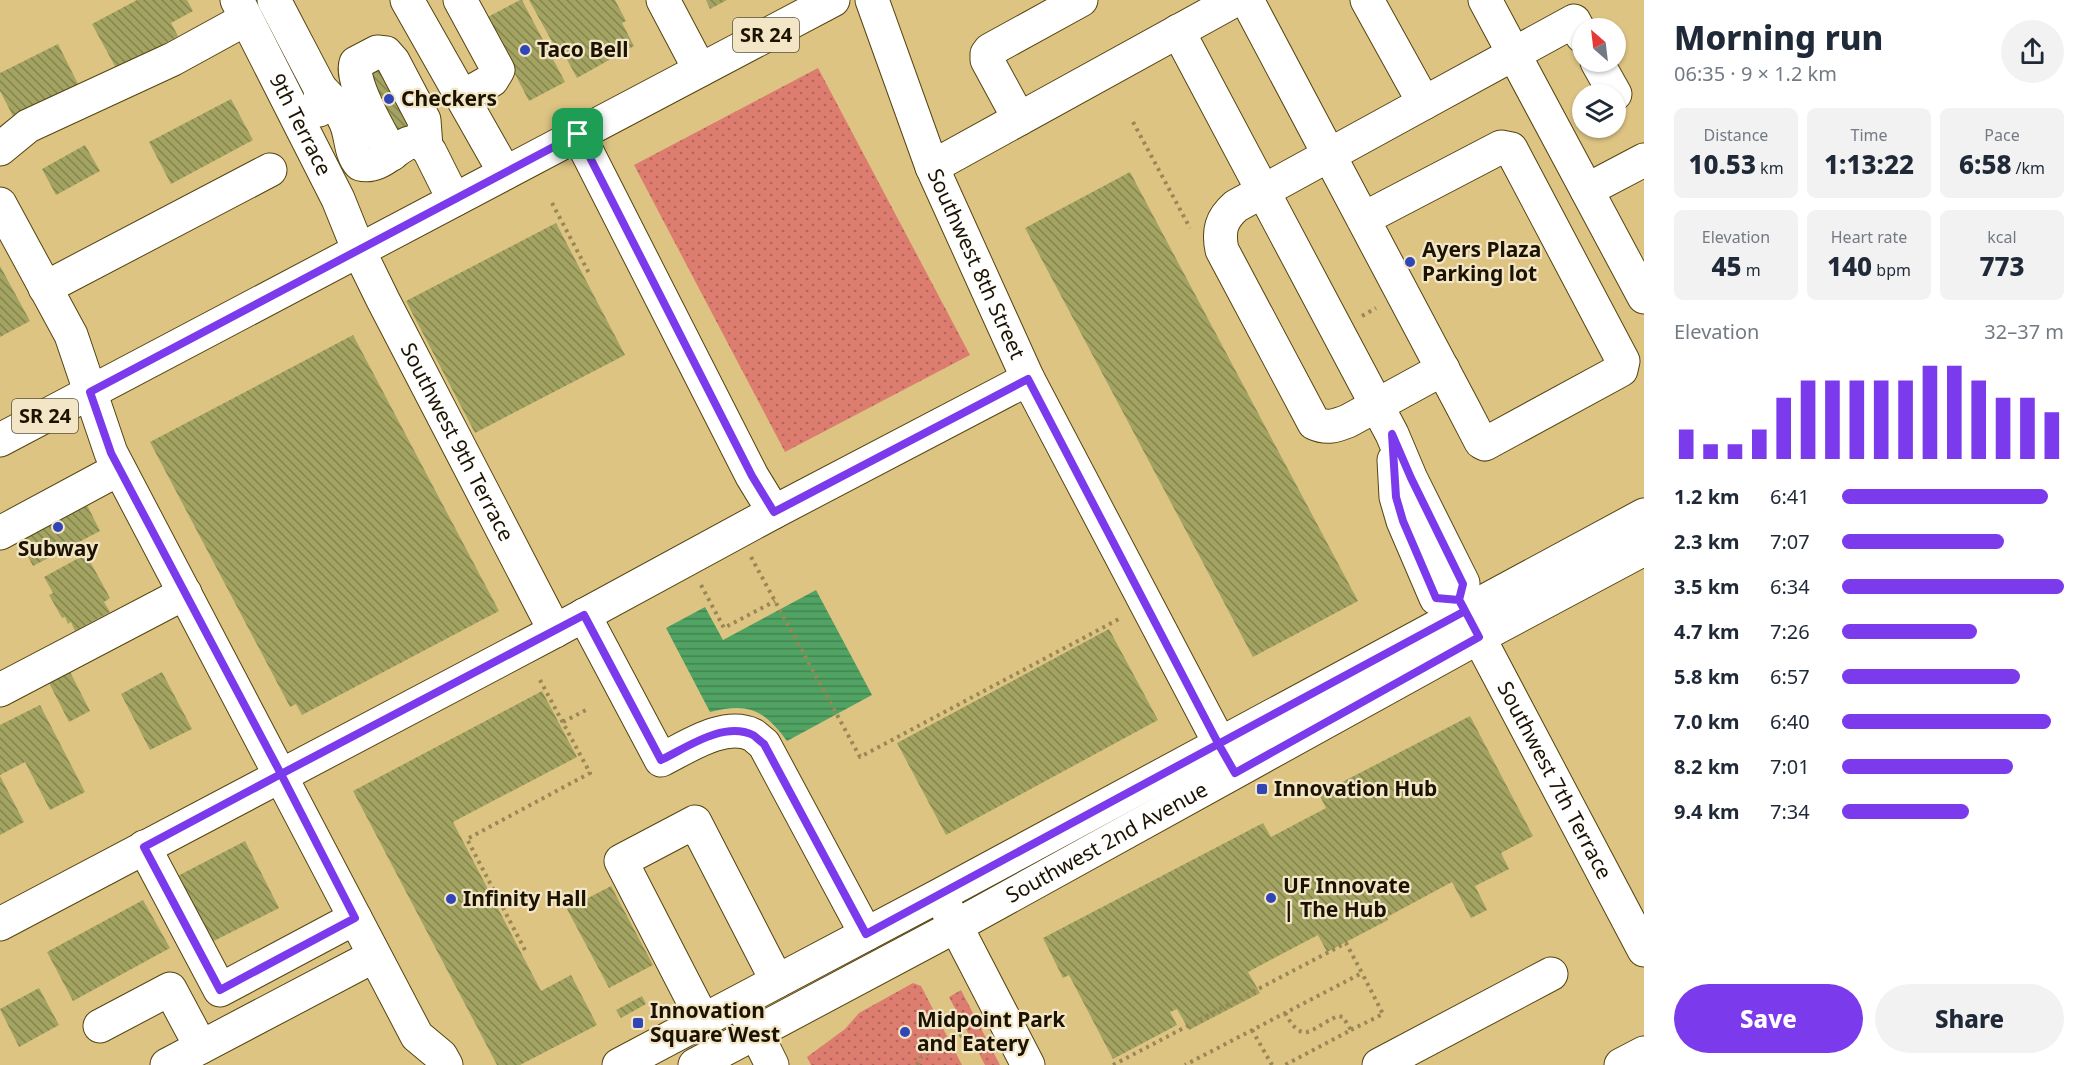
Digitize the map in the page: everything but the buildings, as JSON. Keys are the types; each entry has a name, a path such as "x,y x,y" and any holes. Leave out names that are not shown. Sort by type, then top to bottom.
{"street":[{"path":"274,0 320,88 339,110 346,123 355,159 360,164 374,165 383,162 407,144 419,143 426,147"},
{"path":"407,0 505,173"},
{"path":"460,0 498,70 492,80 462,97"},
{"path":"663,0 700,70"},
{"name":"SR 24","path":"0,440 833,0"},
{"name":"Southwest 8th Street","path":"872,0 932,167 1028,379 1235,773"},
{"path":"1019,119 987,60 987,54 990,50 1081,0"},
{"path":"932,167 1235,0"},
{"path":"1247,0 1481,442 1485,444 1621,370 1623,361 1510,149 1501,147 1363,219"},
{"path":"1367,0 1424,103"},
{"path":"1485,0 1587,190 1633,251 1644,297"},
{"path":"0,149 28,126 173,59 241,9"},
{"name":"9th Terrace","path":"241,9 338,199 359,251"},
{"path":"1443,369 1334,426 1323,427 1314,423 1222,250 1219,236 1220,226 1226,215 1236,206 1262,190 1514,54 1572,20"},
{"path":"1178,31 1392,434 1396,497 1403,521 1436,598 1468,616"},
{"path":"392,153 355,76 356,63 377,52 386,53 393,61 407,87 424,120 426,147 454,200"},
{"path":"308,139 319,111 320,88"},
{"path":"578,134 735,441 774,512"},
{"path":"1587,190 1644,160"},
{"path":"45,288 270,170"},
{"path":"0,204 71,335 111,453 355,918 418,1051 441,1056 446,1065"},
{"name":"Southwest 9th Terrace","path":"359,251 555,631"},
{"path":"0,924 1028,379"},
{"path":"0,533 119,469"},
{"name":"Southwest 2nd Avenue","path":"619,1065 1219,745 1468,616 1644,515"},
{"name":"Southwest 2nd Avenue","path":"695,1065 956,926 1235,773 1468,616 1644,549"},
{"path":"0,690 185,593"},
{"path":"584,615 661,760 699,741 722,733 739,732 753,735 764,744 866,934"},
{"name":"Southwest 7th Terrace","path":"1468,616 1644,950"},
{"path":"703,1020 621,861 695,822 777,981"},
{"path":"144,847 220,990 355,918"},
{"path":"940,895 1028,1065"},
{"path":"167,1065 374,956"},
{"path":"1379,1065 1551,974"},
{"path":"100,1026 170,989 201,1047"},
{"path":"739,1001 772,1065"},
{"path":"1621,1065 1644,1053"}],"path":[{"path":"1133,122 1193,234"},
{"path":"552,203 590,275"},
{"path":"1361,317 1381,306"},
{"path":"749,553 860,757 1119,619"},
{"path":"698,580 724,628 775,601"},
{"path":"525,950 467,839 590,773 540,680"},
{"path":"562,722 586,710"},
{"path":"1113,1065 1346,943 1383,1014 1285,1065"},
{"path":"1185,1065 1362,973"},
{"path":"1284,1012 1293,1028 1298,1032 1308,1032 1338,1016 1346,1020 1351,1030"},
{"path":"1252,1030 1272,1065"},
{"path":"917,1065 921,1057 962,1035"}],"shaded area":[{"path":"818,68 970,355 785,452 634,165"},
{"path":"816,590 872,695 787,741 771,722 754,711 735,708 710,712 666,628 705,607 723,640"},
{"name":"Midpoint Park and Eatery","path":"913,983 921,986 962,1065 811,1065 807,1057 845,1029 859,1013"},
{"path":"961,990 1000,1065 985,1065 949,997"}],"place":[{"name":"Taco Bell","path":"525,50"},
{"name":"Checkers","path":"389,99"},
{"name":"Ayers Plaza Parking lot","path":"1410,262"},
{"name":"Subway","path":"58,527"},
{"name":"Innovation Hub","path":"1262,789"},
{"name":"UF Innovate | The Hub","path":"1271,898"},
{"name":"Infinity Hall","path":"451,899"},
{"name":"Innovation Square West","path":"638,1023"},
{"name":"Midpoint Park and Eatery","path":"905,1032"}],"route":[{"path":"578,134 90,392 111,453 281,774 144,847 220,990 355,918 281,774 584,615 661,760 699,741 722,733 739,732 753,735 764,744 866,934 1219,745 1465,611 1459,600 1463,584 1392,434 1396,497 1403,521 1436,598 1459,600 1461,603 1479,637 1235,773 1219,745 1028,379 774,512 752,476 578,134"}]}
